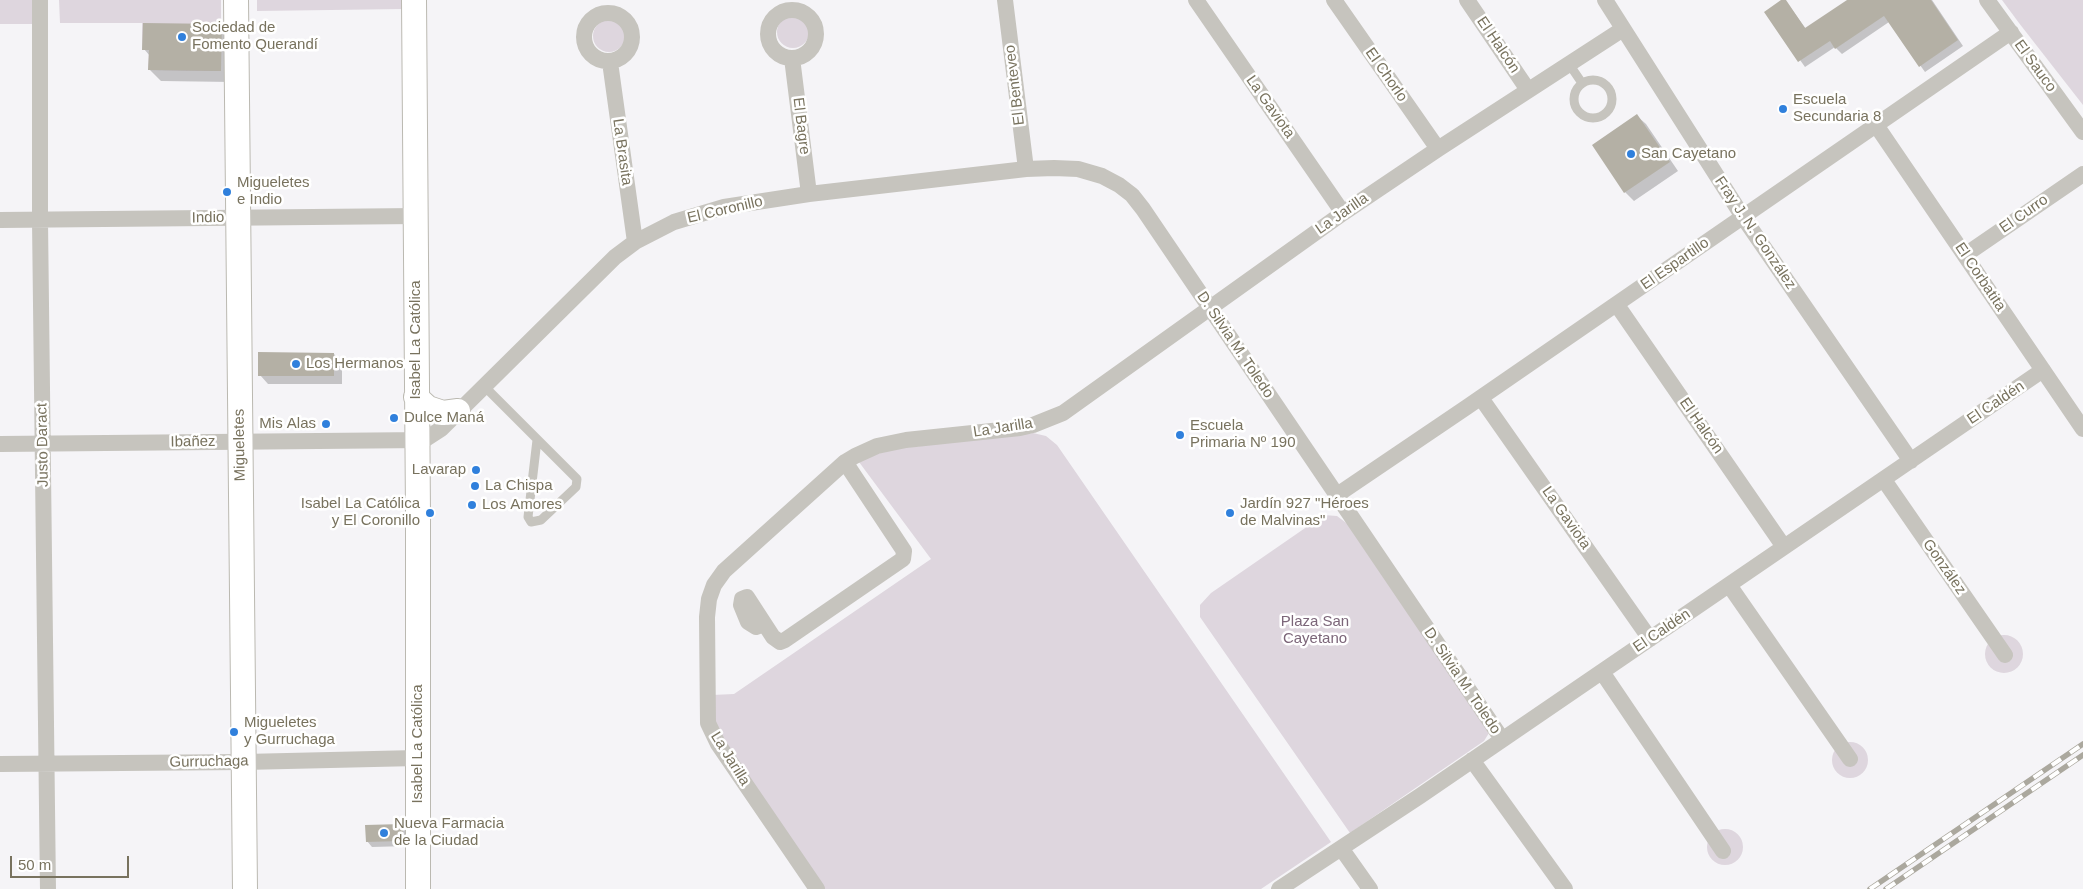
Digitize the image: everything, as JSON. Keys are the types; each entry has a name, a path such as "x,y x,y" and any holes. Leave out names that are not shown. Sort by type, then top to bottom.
{"street":[{"name":"Justo Daract","path":"40,0 40,221 48,889"},
{"name":"Migueletes","path":"236,0 245,889"},
{"name":"Isabel La Católica","path":"414,0 417,216 418,889"},
{"name":"El Benteveo","path":"1005,0 1026,170"},
{"name":"La Gaviota","path":"1196,0 1343,213"},
{"name":"El Chorlo","path":"1334,0 1438,149"},
{"name":"El Halcón","path":"1467,0 1528,90"},
{"name":"Fray J. N. González","path":"1606,0 1743,217 1910,461"},
{"name":"El Sauco","path":"1987,0 2083,132"},
{"name":"La Jarilla","path":"817,889 712,734 708,722 707,617 709,599 714,585 724,571 845,462 877,446 906,440 1020,428 1050,419 1079,404 1210,307 1343,213 1623,29"},
{"name":"El Espartillo","path":"1337,495 1617,305 2011,32"},
{"name":"El Bagre","path":"792,58 810,194"},
{"name":"La Brasita","path":"610,62 635,242"},
{"name":"El Corbatita","path":"1876,126 2083,429"},
{"name":"D. Silvia M. Toledo","path":"1026,170 1078,169 1102,176 1119,184 1132,195 1210,307 1502,739"},
{"name":"El Coronillo","path":"416,441 432,436 458,412 615,257 635,242 674,222 702,212 810,194 1026,170"},
{"name":"El Curro","path":"1965,255 2083,174"},
{"name":"Indio","path":"0,220 417,216"},
{"name":"El Halcón","path":"1617,305 1784,547"},
{"name":"El Caldén","path":"1279,889 1602,672 2043,370"},
{"path":"416,397 428,408 443,413 458,412"},
{"name":"La Gaviota","path":"1481,398 1650,639"},
{"name":"Ibañez","path":"0,444 416,441"},
{"path":"764,624 773,637 780,642 786,640 903,559 904,551 845,462"},
{"name":"González","path":"1884,480 2005,655"},
{"path":"1729,585 1850,759"},
{"path":"1602,672 1723,851"},
{"name":"Gurruchaga","path":"0,764 244,762 417,758"},
{"path":"1472,760 1565,889"},
{"path":"1341,848 1370,889"}],"lane":[{"path":"1569,64 1582,83"},
{"path":"1594,80 1605,84 1609,89 1612,100 1608,112 1603,116 1590,119 1578,113 1573,101 1574,94 1582,83 1594,80"},
{"path":"484,386 577,478 576,487 541,520 531,522 528,517 537,440"}],"green space":[{"path":"0,0 34,0 34,24 0,24"},
{"name":"Sociedad de Fomento Querandí","path":"59,0 221,0 221,71 148,70 149,50 142,50 142,23 60,23"},
{"path":"257,0 404,0 404,9 257,11"},
{"path":"2002,0 2083,0 2083,105 2019,23"},
{"path":"793,16 799,17 804,21 808,26 808,38 804,43 799,47 793,48 787,47 782,43 778,38 777,32 778,26 782,21 787,17"},
{"path":"609,20 615,21 620,25 624,30 624,42 620,47 615,51 609,52 603,51 598,47 594,42 593,36 594,30 598,25 603,21"},
{"path":"1033,433 1046,436 1057,445 1331,842 1261,889 825,889 719,733 711,706 712,695 734,694 931,559 859,462 867,455 894,449"},
{"name":"Plaza San Cayetano","path":"1324,515 1337,516 1349,525 1489,733 1484,741 1350,833 1200,617 1200,605 1211,593"},
{"path":"2004,635 2017,641 2023,654 2017,667 2004,673 1991,667 1985,654 1991,641"},
{"path":"1850,742 1857,743 1863,747 1867,753 1867,767 1863,773 1857,777 1850,778 1843,777 1837,773 1833,767 1832,760 1833,753 1837,747 1843,743"},
{"path":"1725,829 1732,830 1738,834 1742,840 1742,854 1738,860 1732,864 1725,865 1718,864 1712,860 1708,854 1707,847 1708,840 1712,834 1718,830"}],"building":[{"path":"1781,0 1786,0 1805,28 1847,0 1931,0 1958,40 1919,67 1884,16 1835,49 1830,41 1798,62 1764,12"},
{"path":"143,23 222,24 221,71 148,70 149,50 142,50"},
{"name":"San Cayetano","path":"1637,114 1670,162 1624,193 1592,145"},
{"name":"Los Hermanos","path":"258,352 334,353 334,376 258,376"},
{"name":"Nueva Farmacia de la Ciudad","path":"403,824 403,841 366,842 365,825"}],"railway":[{"path":"1870,889 2083,744"},
{"path":"1886,889 2083,755"}],"place":[{"name":"Sociedad de Fomento Querandí","path":"182,37"},
{"name":"Escuela Secundaria 8","path":"1783,109"},
{"name":"San Cayetano","path":"1631,154"},
{"name":"Migueletes e Indio","path":"227,192"},
{"name":"Los Hermanos","path":"296,364"},
{"name":"Dulce Maná","path":"394,418"},
{"name":"Mis Alas","path":"326,424"},
{"name":"Escuela Primaria Nº 190","path":"1180,435"},
{"name":"Lavarap","path":"476,470"},
{"name":"La Chispa","path":"475,486"},
{"name":"Los Amores","path":"472,505"},
{"name":"Isabel La Católica y El Coronillo","path":"430,513"},
{"name":"Jardín 927 \"Héroes de Malvinas\"","path":"1230,513"},
{"name":"Migueletes y Gurruchaga","path":"234,732"},
{"name":"Nueva Farmacia de la Ciudad","path":"384,833"}]}
